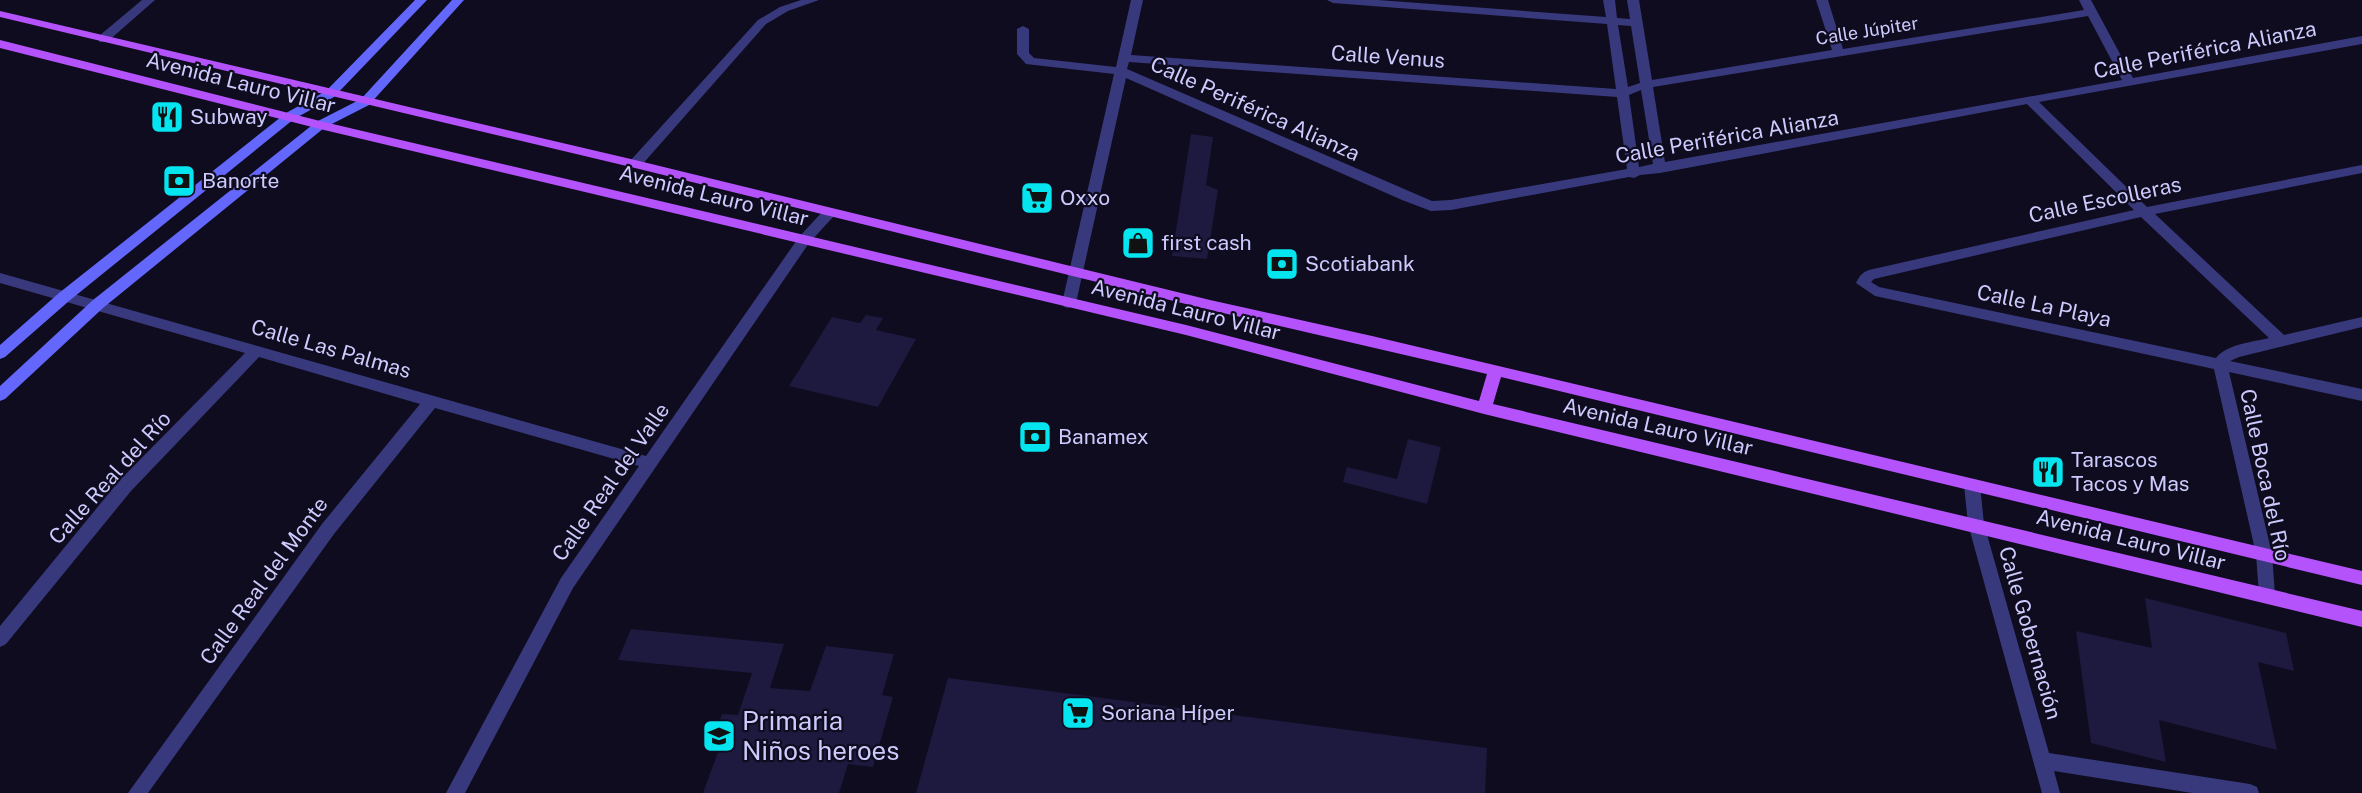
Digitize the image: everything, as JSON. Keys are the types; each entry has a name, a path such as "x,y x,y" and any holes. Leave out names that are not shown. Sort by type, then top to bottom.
{"main road":[{"path":"0,352 64,297 290,116 330,94 421,0"},
{"path":"0,395 98,304 320,124 365,102 458,0"},
{"name":"Avenida Lauro Villar","path":"0,14 2362,578"},
{"name":"Avenida Lauro Villar","path":"0,44 320,124 1186,330 1484,408 1976,524 2362,619"},
{"path":"1484,408 1495,371"}],"street":[{"path":"103,39 149,0"},
{"path":"635,164 762,22 784,9 813,0"},
{"path":"1069,303 1137,0"},
{"path":"1333,0 1611,19 1637,23"},
{"path":"1609,0 1634,174"},
{"path":"1633,0 1660,169"},
{"path":"1822,0 1839,54"},
{"path":"2085,0 2130,83"},
{"name":"Calle Júpiter","path":"1648,84 2091,12"},
{"name":"Calle Venus","path":"1023,29 1023,54 1030,61 1123,64 1621,93 1648,84"},
{"name":"Calle Periférica Alianza","path":"1123,64 1431,206 1451,205 1634,174 2362,40"},
{"path":"2032,102 2144,212 2280,340"},
{"name":"Calle Escolleras","path":"1863,283 1869,275 2144,212 2362,169"},
{"name":"Calle Real del Valle","path":"455,793 567,583 804,240 829,213"},
{"name":"Calle Las Palmas","path":"0,278 64,297 98,304 650,463"},
{"name":"Calle La Playa","path":"1863,283 1875,291 2362,395"},
{"path":"2220,364 2225,357 2235,352 2362,322"},
{"name":"Calle Real del Río","path":"0,639 125,486 257,350"},
{"name":"Calle Boca del Río","path":"2220,364 2264,554 2267,595"},
{"name":"Calle Real del Monte","path":"137,793 328,530 432,400"},
{"name":"Calle Gobernación","path":"1972,485 1976,524 2051,793"},
{"path":"2043,760 2250,793"}],"building":[{"path":"1191,134 1213,137 1206,185 1218,190 1207,259 1172,256"},
{"path":"866,315 883,318 876,330 916,339 878,407 789,386 832,317 860,323"},
{"path":"1408,439 1441,447 1427,504 1343,482 1347,467 1397,479"},
{"path":"2145,598 2286,633 2294,671 2258,662 2277,750 2159,720 2166,762 2091,743 2076,631 2152,648"},
{"path":"631,629 784,644 770,688 810,691 826,646 894,654 882,695 893,697 873,767 848,764 839,793 703,793 718,752 709,751 722,714 738,715 752,673 618,660"},
{"name":"Soriana Híper","path":"948,678 1487,748 1485,793 916,793"}],"place":[{"name":"Subway","path":"167,117"},
{"name":"Banorte","path":"179,181"},
{"name":"Oxxo","path":"1037,198"},
{"name":"first cash","path":"1138,243"},
{"name":"Scotiabank","path":"1282,264"},
{"name":"Banamex","path":"1035,437"},
{"name":"Tarascos Tacos y Mas","path":"2048,472"},
{"name":"Soriana Híper","path":"1078,713"},
{"name":"Primaria Niños heroes","path":"719,736"}]}
